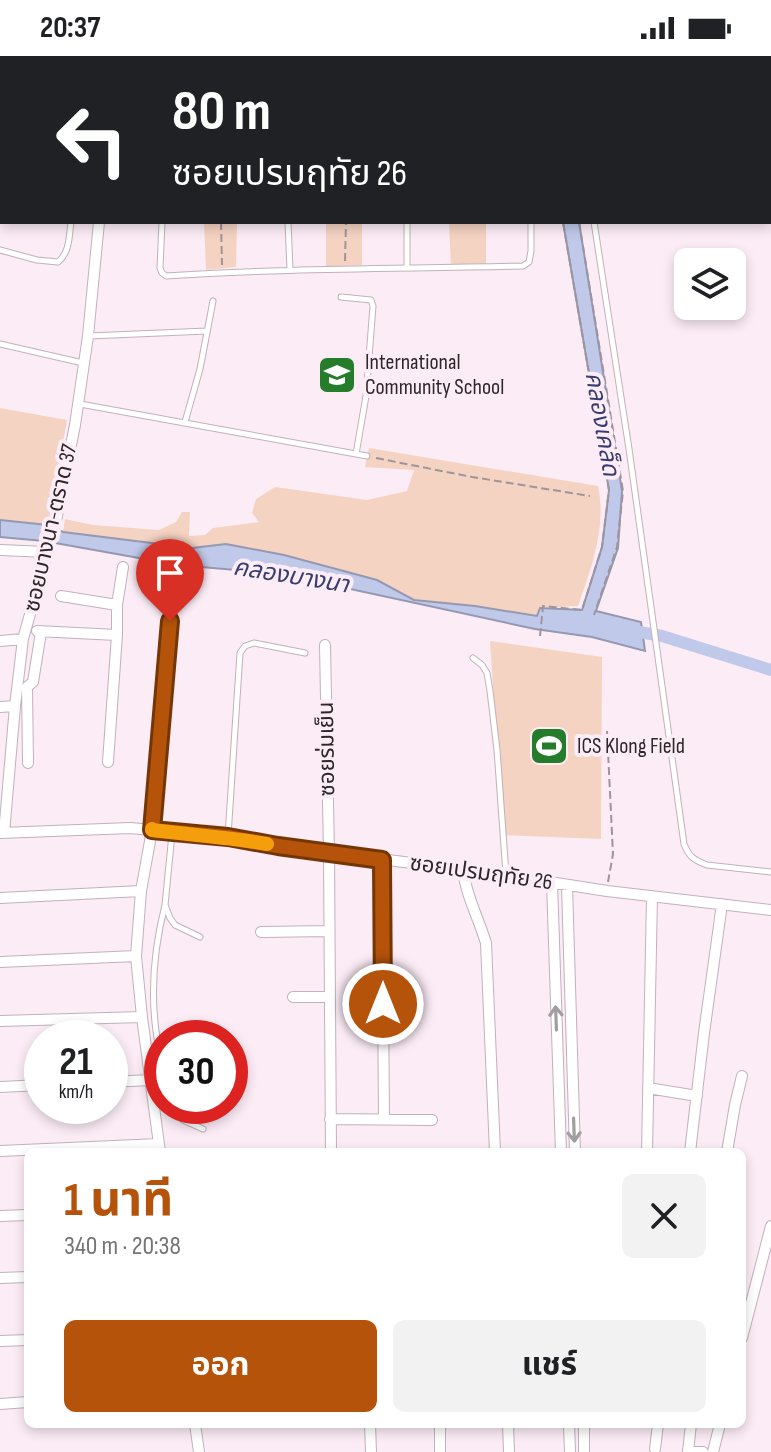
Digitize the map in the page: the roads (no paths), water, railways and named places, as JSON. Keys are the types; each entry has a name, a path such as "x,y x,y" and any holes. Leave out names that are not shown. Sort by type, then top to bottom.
{"street":[{"name":"ซอยบางนา-ตราด 37","path":"2,833 5,768 25,634 56,521 79,404 99,224"},
{"path":"0,550 48,549"},
{"path":"108,762 117,605 123,567"},
{"path":"61,596 117,605"},
{"path":"144,1033 136,956 141,891 152,830 170,621"},
{"path":"28,763 27,687 33,682 41,632"},
{"path":"0,641 41,632 117,635"},
{"name":"ซอยร่มเย็น","path":"325,645 331,1148"},
{"path":"0,707 15,706"},
{"name":"ซอยเปรมฤทัย 26","path":"2,833 130,828 228,837 607,891 771,910"},
{"path":"382,860 384,1119"},
{"path":"463,870 465,887 486,943 495,1148"},
{"path":"552,882 561,1148"},
{"path":"567,885 575,1148"},
{"path":"0,898 141,891"},
{"path":"647,1148 652,896"},
{"path":"690,1148 722,904"},
{"path":"261,932 329,931"},
{"path":"0,962 136,956"},
{"path":"555,982 570,982"},
{"path":"293,997 330,997"},
{"path":"0,1021 142,1017"},
{"path":"558,1057 572,1056"},
{"path":"728,1148 742,1076"},
{"path":"0,1087 24,1086"},
{"path":"648,1088 697,1096"},
{"path":"330,1119 432,1120"},
{"path":"156,1124 160,1148"},
{"path":"0,1151 24,1151"},
{"path":"0,1216 24,1215"},
{"path":"746,1323 771,1226"},
{"path":"0,1278 24,1277"},
{"path":"0,1341 24,1340"},
{"path":"0,1404 24,1402"},
{"path":"196,1428 199,1452"},
{"path":"370,1428 371,1452"},
{"path":"440,1428 440,1452"},
{"path":"508,1428 509,1452"},
{"path":"569,1428 570,1452"},
{"path":"584,1428 584,1452"},
{"path":"655,1449 658,1428"},
{"path":"691,1428 690,1452 703,1452"},
{"path":"713,1452 719,1428"}],"lane":[{"path":"0,250 58,262 67,250 71,224"},
{"path":"162,224 160,268 166,276 345,268 523,266 529,262 531,224"},
{"path":"288,224 290,270"},
{"path":"407,224 407,268"},
{"path":"594,224 687,853 692,859 707,865 771,872"},
{"path":"341,297 371,300 373,306 366,396 356,454"},
{"path":"185,422 200,369 213,301"},
{"path":"88,336 207,331"},
{"path":"0,344 83,363"},
{"path":"79,404 367,456"},
{"path":"228,837 240,653 245,646 254,643 305,653"},
{"path":"473,658 487,673 490,691 506,875"},
{"path":"154,1020 159,927 165,905 173,833"},
{"path":"165,905 175,925 200,937"},
{"path":"192,1124 203,1129"}],"water":[{"path":"563,224 579,224 622,491 618,548 596,611 641,622 645,651 592,637 535,629 281,574 178,565 44,541 0,537 0,520 48,525 63,532 192,548 226,544 284,555 377,580 414,600 537,616 540,608 582,610 602,547 609,490"}],"waterway":[{"path":"628,630 662,636 771,670"}],"place":[{"name":"International Community School","path":"337,375"},
{"name":"ICS Klong Field","path":"549,746"}],"water label":[{"name":"คลองเคล็ด","path":"602,424"},
{"name":"คลองบางนา","path":"291,576"}]}
